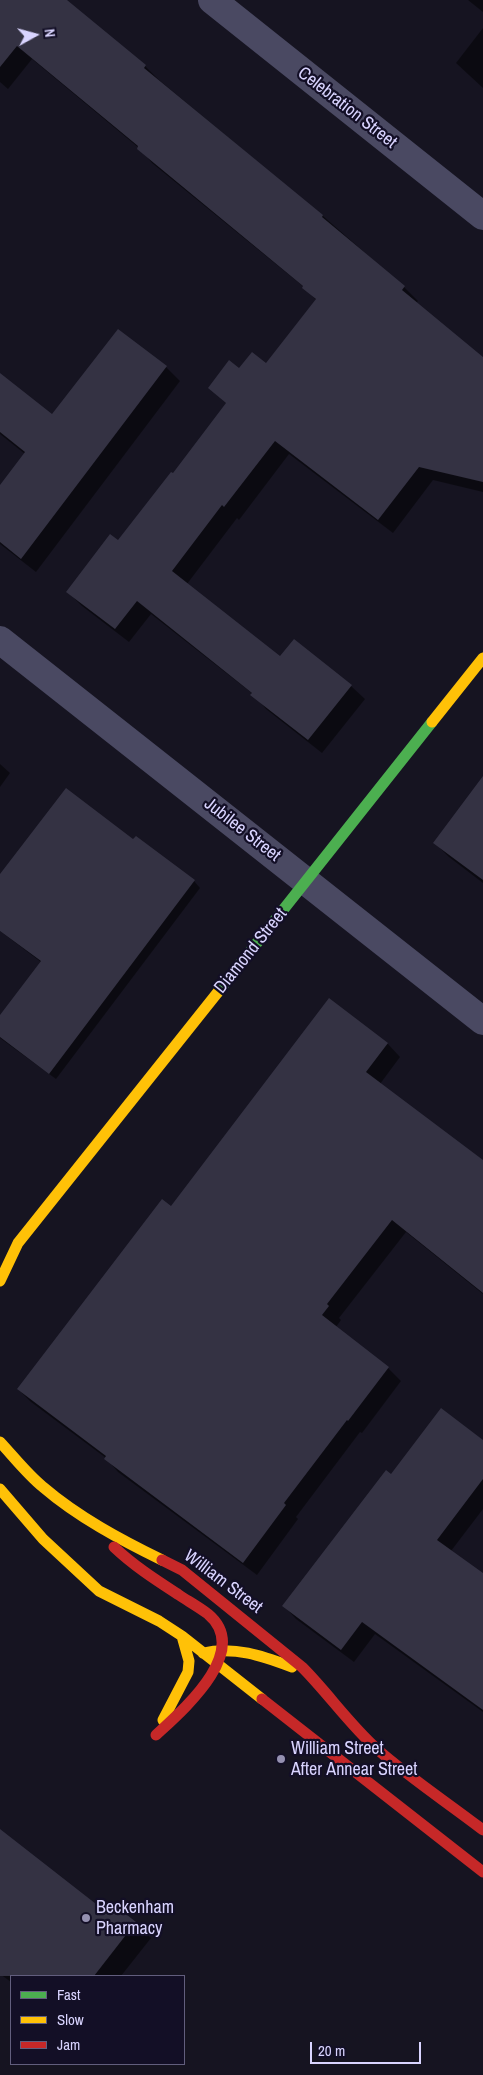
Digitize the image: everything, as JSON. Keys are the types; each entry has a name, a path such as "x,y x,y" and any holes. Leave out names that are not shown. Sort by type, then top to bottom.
{"main road":[{"name":"Diamond Street","path":"0,1281 9,1250 307,881 483,658"},
{"name":"William Street","path":"0,1442 42,1486 135,1547 182,1570 246,1621 302,1667 320,1685 350,1723 377,1749 483,1830"},
{"name":"William Street","path":"0,1489 43,1540 99,1590 159,1621 204,1652 483,1872"},
{"name":"William Street","path":"95,1522 119,1553 134,1566 208,1614 220,1628 222,1640 220,1649 218,1663 216,1669 192,1701 156,1735 177,1690 188,1672 189,1661 204,1652 220,1649 242,1650 296,1669 320,1685"},
{"path":"182,1636 189,1661"},
{"name":"William Street","path":"192,1701 222,1688 243,1688 254,1691"}],"street":[{"name":"Celebration Street","path":"212,0 483,216"},
{"name":"Jubilee Street","path":"0,640 483,1021"}],"building":[{"path":"0,0 67,0 146,65 144,68 323,215 322,217 405,286 402,290 483,357 483,482 419,467 378,520 275,441 224,507 222,505 172,571 280,656 294,639 352,685 308,740 250,695 252,693 137,601 115,629 66,592 110,534 118,540 171,472 173,473 226,403 208,388 229,360 239,368 252,352 266,363 316,299 302,288 303,286 137,149 138,146 17,46 0,67"},
{"path":"118,329 167,366 21,559 0,542 0,485 25,452 0,432 0,373 52,414"},
{"path":"483,776 483,880 433,843"},
{"path":"66,788 133,839 136,836 195,880 49,1074 0,1037 0,1015 41,961 0,931 0,874"},
{"path":"329,998 388,1043 366,1072 483,1160 483,1293 392,1220 327,1304 329,1306 322,1315 389,1367 284,1503 286,1505 243,1563 104,1459 106,1456 17,1389 162,1199 171,1206"},
{"path":"441,1408 483,1440 483,1479 437,1540 483,1573 483,1710 362,1622 341,1650 282,1606 386,1470 391,1474"},
{"path":"0,1829 105,1911 112,1903 136,1922 95,1975 0,1976"}],"traffic: fast":[{"path":"218,992 432,722"}],"traffic: slow":[{"path":"432,722 483,658"},
{"path":"0,1281 18,1243 218,992"},
{"path":"0,1442 26,1471 56,1498 85,1518 162,1560"},
{"path":"0,1489 43,1539 99,1591 159,1621 182,1636 262,1699"},
{"path":"163,1720 188,1672 189,1661 182,1636"},
{"path":"203,1653 237,1651 292,1667"}],"traffic: jam":[{"path":"114,1547 145,1572 208,1614 220,1629 222,1645 218,1662 209,1679 182,1711 156,1735"},
{"path":"162,1560 182,1570 302,1667 377,1749 483,1830"},
{"path":"262,1699 483,1872"}],"place":[{"name":"William Street After Annear Street","path":"281,1759"},
{"name":"Beckenham Pharmacy","path":"86,1918"}]}
